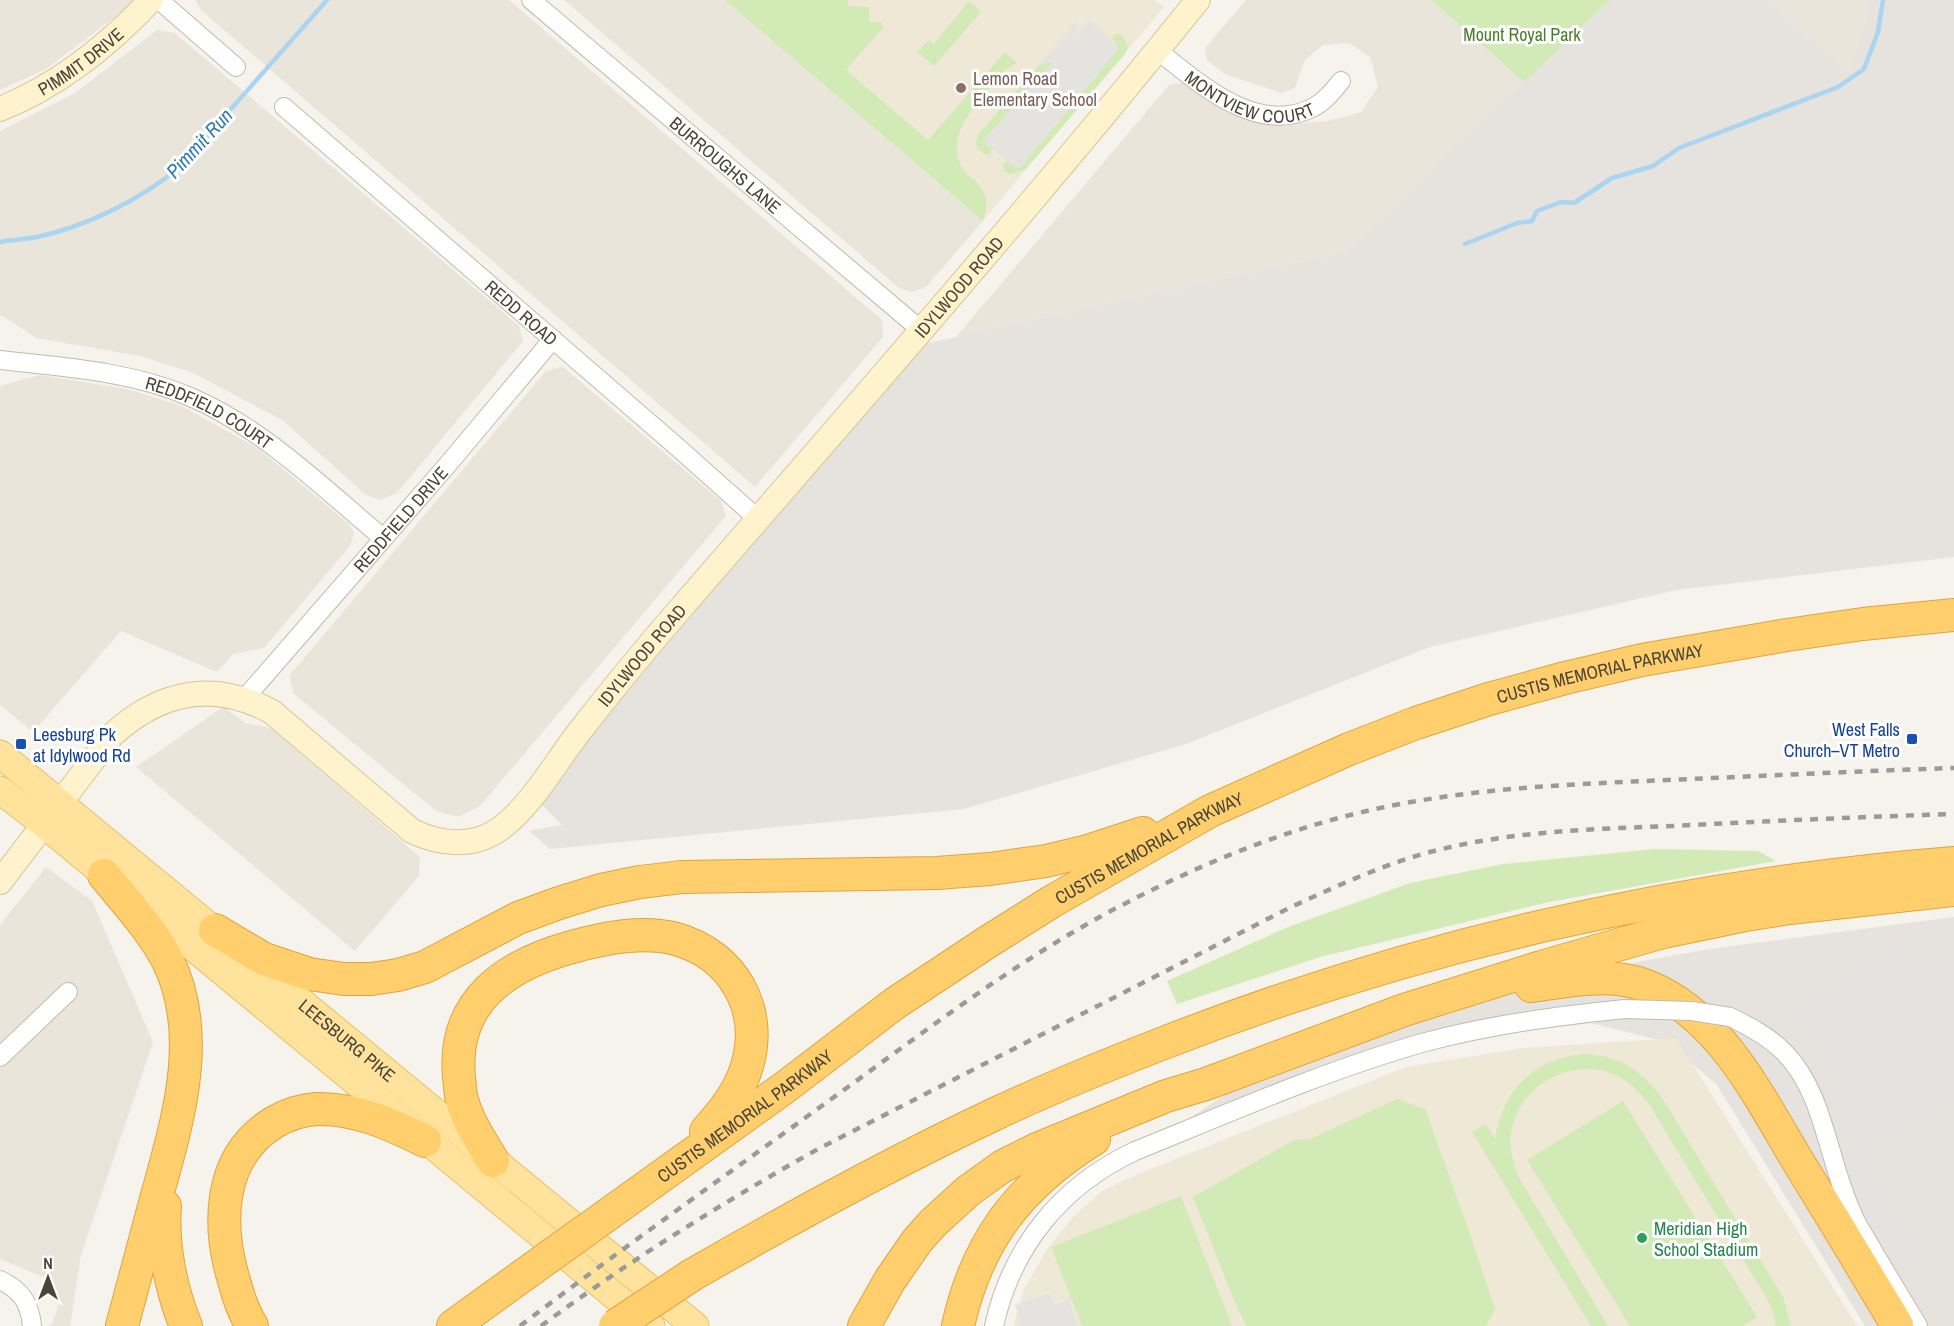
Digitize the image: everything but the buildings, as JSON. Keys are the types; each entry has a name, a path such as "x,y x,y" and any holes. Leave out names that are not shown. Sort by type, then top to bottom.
{"highway":[{"name":"CUSTIS MEMORIAL PARKWAY","path":"453,1326 784,1088 894,1004 1051,902 1210,811 1349,749 1416,723 1489,699 1565,678 1642,660 1787,635 1863,624 1954,615"},
{"path":"215,930 264,959 309,974 344,979 370,979 398,975 425,967 519,918 559,903 601,890 640,882 681,877 937,873 990,869 1046,861 1088,851 1210,811"},
{"path":"615,1326 692,1275 796,1215 915,1152 1084,1074 1265,1005 1392,964 1468,943 1599,913 1758,885 1880,869 1954,863"},
{"path":"104,875 152,936 167,959 178,987 186,1057 183,1085 170,1148 122,1326"},
{"path":"864,1326 890,1280 917,1241 949,1207 984,1179 1003,1166 1052,1142 1166,1096 1206,1084 1404,1010 1621,944 1745,915 1954,890"},
{"path":"493,1161 471,1125 461,1099 458,1064 460,1044 465,1025 474,1008 495,983 522,964 592,941 624,936 653,936 694,945 713,956 740,986 752,1025 747,1068 738,1088 723,1112 677,1165"},
{"path":"1404,1010 1533,986 1600,979 1621,979 1634,982 1669,997 1702,1023 1737,1062 1904,1326"},
{"path":"958,1326 970,1284 983,1251 1021,1196 1047,1173 1091,1141 1119,1125 1170,1103 1206,1084"},
{"path":"252,1326 245,1315 228,1264 223,1224 229,1182 238,1158 249,1142 264,1128 280,1118 315,1109 343,1110 380,1120 425,1141"},
{"path":"170,1148 164,1222 166,1245 174,1288 186,1326"}],"main road":[{"name":"PIMMIT DRIVE","path":"0,109 48,86 70,71 101,48 151,0"},
{"name":"IDYLWOOD ROAD","path":"0,882 112,735 128,721 162,702 207,693 245,698 272,712 412,831 427,838 444,843 462,843 479,840 507,824 529,800 583,727 677,612 921,330 1198,0"},
{"name":"LEESBURG PIKE","path":"0,754 695,1326"},
{"name":"LEESBURG PIKE","path":"0,790 651,1326"}],"street":[{"path":"159,0 236,67"},
{"name":"BURROUGHS LANE","path":"531,0 921,330"},
{"name":"MONTVIEW COURT","path":"1157,50 1195,80 1232,104 1270,115 1301,113 1316,106 1341,81"},
{"name":"REDD ROAD","path":"284,107 758,519"},
{"name":"REDDFIELD DRIVE","path":"245,698 449,463 553,339"},
{"name":"REDDFIELD COURT","path":"0,360 114,375 186,395 214,408 291,460 383,538"},
{"path":"0,1057 68,992"},
{"path":"994,1326 1002,1296 1028,1243 1062,1200 1108,1163 1312,1080 1422,1043 1511,1023 1624,1009 1692,1011 1730,1017 1756,1030 1783,1051 1797,1068 1816,1104 1840,1187 1904,1326"},
{"path":"0,1280 19,1294 31,1317"}],"shaded area":[{"path":"0,0 134,0 127,8 46,69 0,90"},
{"path":"195,0 509,0 882,320 883,337 755,487 202,11"},
{"path":"564,0 725,0 983,221 926,287 912,292 899,288"},
{"name":"Lemon Road Elementary School","path":"725,0 1155,0 1164,7 983,221"},
{"path":"1246,0 1431,0 1524,82 1343,253 956,337 1169,85 1185,82 1228,110 1283,124 1329,121 1361,112 1378,87 1370,57 1349,43 1323,45 1305,60 1295,88 1282,93 1224,74 1207,60 1205,48"},
{"path":"1612,0 1766,0 1850,73 1871,0 1954,0 1954,557 1677,590 1430,647 1186,744 964,809 550,849 529,831 562,825 532,795 919,345 1343,253 1604,5"},
{"path":"1766,0 1871,0 1850,74"},
{"path":"1089,20 1119,48 1018,170 983,141 1053,62 1039,65 1077,21 1076,36"},
{"path":"157,30 175,33 519,326 523,341 397,493 380,500 366,495 282,420 193,373 140,356 36,338 0,316 0,131 75,93"},
{"path":"562,366 721,501 726,516 480,806 458,817 436,811 294,694 289,676 545,372"},
{"path":"40,375 127,389 182,406 259,449 349,524 354,533 350,546 264,648 233,654 217,672 121,631 33,732 0,705 0,386"},
{"path":"223,707 246,723 271,728 420,857 419,876 355,951 136,767"},
{"path":"46,867 92,901 153,1042 81,1255 70,1326 48,1326 52,1324 60,1300 50,1280 0,1259 0,925"},
{"path":"1954,917 1954,1326 1865,1326 1717,1085 1667,1042 1591,1023 1483,1036 1376,1063 1115,1169 1307,1039 1451,995 1710,949"},
{"path":"1906,938 1916,954 1939,941 1952,958 1954,957 1954,1104 1867,1157 1926,1254 1908,1266 1893,1265 1866,1218 1850,1182 1844,1161 1836,1102 1828,1078 1814,1049 1788,1007"},
{"path":"1676,1038 1857,1326 1013,1326 1024,1289 1047,1249 1075,1215 1102,1191 1136,1175 1406,1067 1523,1048"},
{"path":"1050,1293 1055,1305 1069,1300 1078,1326 1019,1326 1021,1320 1015,1305"}],"green space":[{"path":"725,0 848,0 848,6 869,7 869,22 882,22 882,29 846,70 928,140 1005,52 1017,63 1003,73 971,111 958,137 958,156 962,168 985,194 986,209 983,221"},
{"name":"Mount Royal Park","path":"1431,0 1612,0 1524,82"},
{"path":"969,1 981,12 934,66 917,52 929,40 934,44"},
{"path":"1115,34 1121,34 1125,40 1128,48 1125,54 1026,169 1011,174 1005,172 1003,164 1006,161 1020,168 1119,48 1112,38"},
{"path":"1055,61 983,141 992,149 990,154 986,155 978,149 976,144 978,135 1039,65"},
{"path":"1654,849 1758,851 1776,861 1549,902 1320,957 1177,1004 1167,981 1288,927 1410,883 1503,864"},
{"path":"1584,1054 1608,1057 1627,1065 1645,1078 1661,1096 1783,1297 1791,1326 1776,1326 1767,1299 1649,1104 1626,1081 1609,1072 1591,1069 1555,1076 1539,1086 1526,1099 1516,1115 1511,1133 1511,1145 1519,1178 1608,1326 1591,1326 1472,1132 1486,1124 1495,1139 1505,1105 1523,1080 1550,1062"},
{"path":"1397,1099 1425,1109 1495,1309 1486,1326 1247,1326 1238,1310 1193,1197 1294,1140 1310,1139"},
{"path":"1623,1101 1757,1317 1742,1326 1630,1326 1527,1160"},
{"path":"1181,1196 1232,1326 1082,1326 1051,1247"}],"waterway":[{"name":"Pimmit Run","path":"0,242 37,237 94,219 164,180 179,168 327,0"},
{"path":"1465,244 1517,223 1532,221 1537,211 1561,202 1574,203 1612,178 1653,166 1679,148 1838,87 1864,69 1878,32 1883,0"}],"railway":[{"path":"520,1326 671,1214 997,980 1107,913 1162,885 1247,848 1305,828 1376,809 1500,790 1583,784 1954,768"},
{"path":"541,1326 677,1233 818,1149 1291,907 1394,863 1460,845 1551,832 1954,814"}],"place":[{"name":"Lemon Road Elementary School","path":"961,88"},
{"name":"West Falls Church–VT Metro","path":"1912,739"},
{"name":"Leesburg Pk at Idylwood Rd","path":"21,744"},
{"name":"Meridian High School Stadium","path":"1642,1238"}]}
